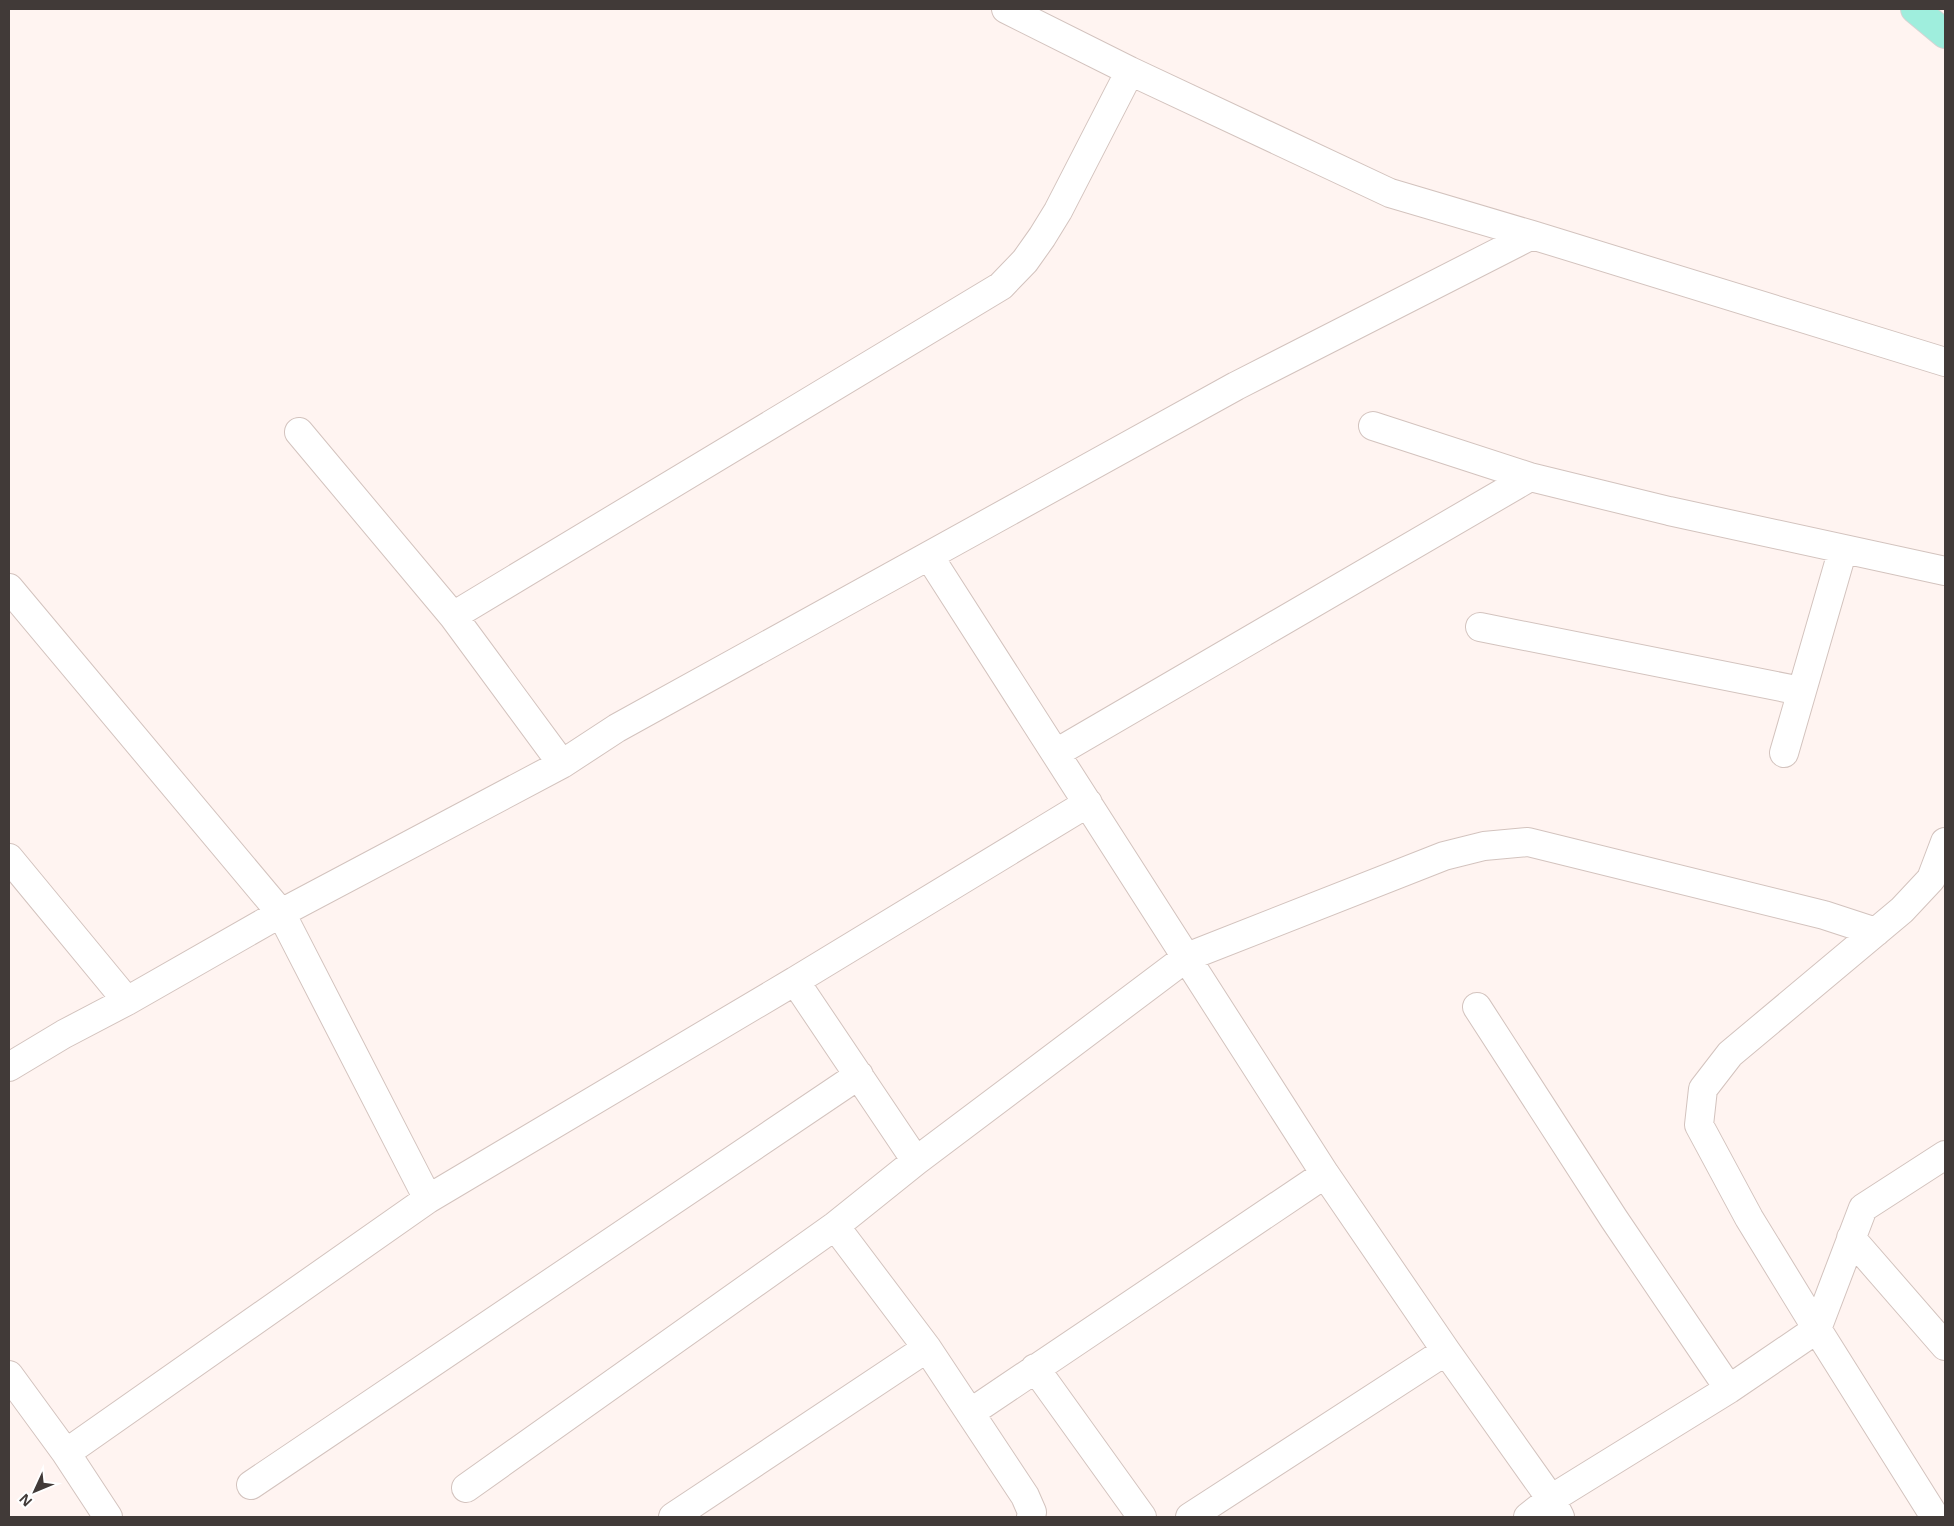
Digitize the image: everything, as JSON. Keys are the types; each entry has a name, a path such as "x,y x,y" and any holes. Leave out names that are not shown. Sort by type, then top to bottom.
{"main road":[{"path":"1915,9 1945,34"}],"street":[{"path":"1006,9 1130,71 1390,193 1945,362"},
{"path":"453,616 1001,286 1025,261 1058,211 1130,71"},
{"path":"9,1067 64,1034 128,1001 281,913 562,764 616,728 1236,386 1532,235"},
{"path":"1374,426 1530,477 1669,511 1945,571"},
{"path":"299,432 453,616 562,764"},
{"path":"1056,753 1530,477"},
{"path":"1784,754 1843,549"},
{"path":"928,556 1325,1174 1556,1508"},
{"path":"9,588 281,913 428,1198"},
{"path":"1480,627 1801,691"},
{"path":"66,1453 428,1198 795,981 1088,803"},
{"path":"466,1488 835,1226 916,1162 1187,957 1444,856 1484,846 1528,842 1824,916 1876,932"},
{"path":"1935,1517 1749,1218 1699,1125 1703,1089 1730,1054 1902,910 1930,879 1945,842"},
{"path":"9,858 128,1001"},
{"path":"795,981 916,1162"},
{"path":"1477,1007 1614,1219 1729,1389"},
{"path":"251,1485 859,1076"},
{"path":"1528,1517 1556,1508 1817,1329 1862,1208 1945,1155"},
{"path":"970,1413 1325,1174"},
{"path":"835,1226 927,1348 1025,1496 1032,1512 1031,1517"},
{"path":"1851,1238 1945,1346"},
{"path":"673,1517 927,1348"},
{"path":"1190,1517 1446,1351"},
{"path":"1035,1368 1142,1517"},
{"path":"9,1375 66,1453 108,1517"}]}
